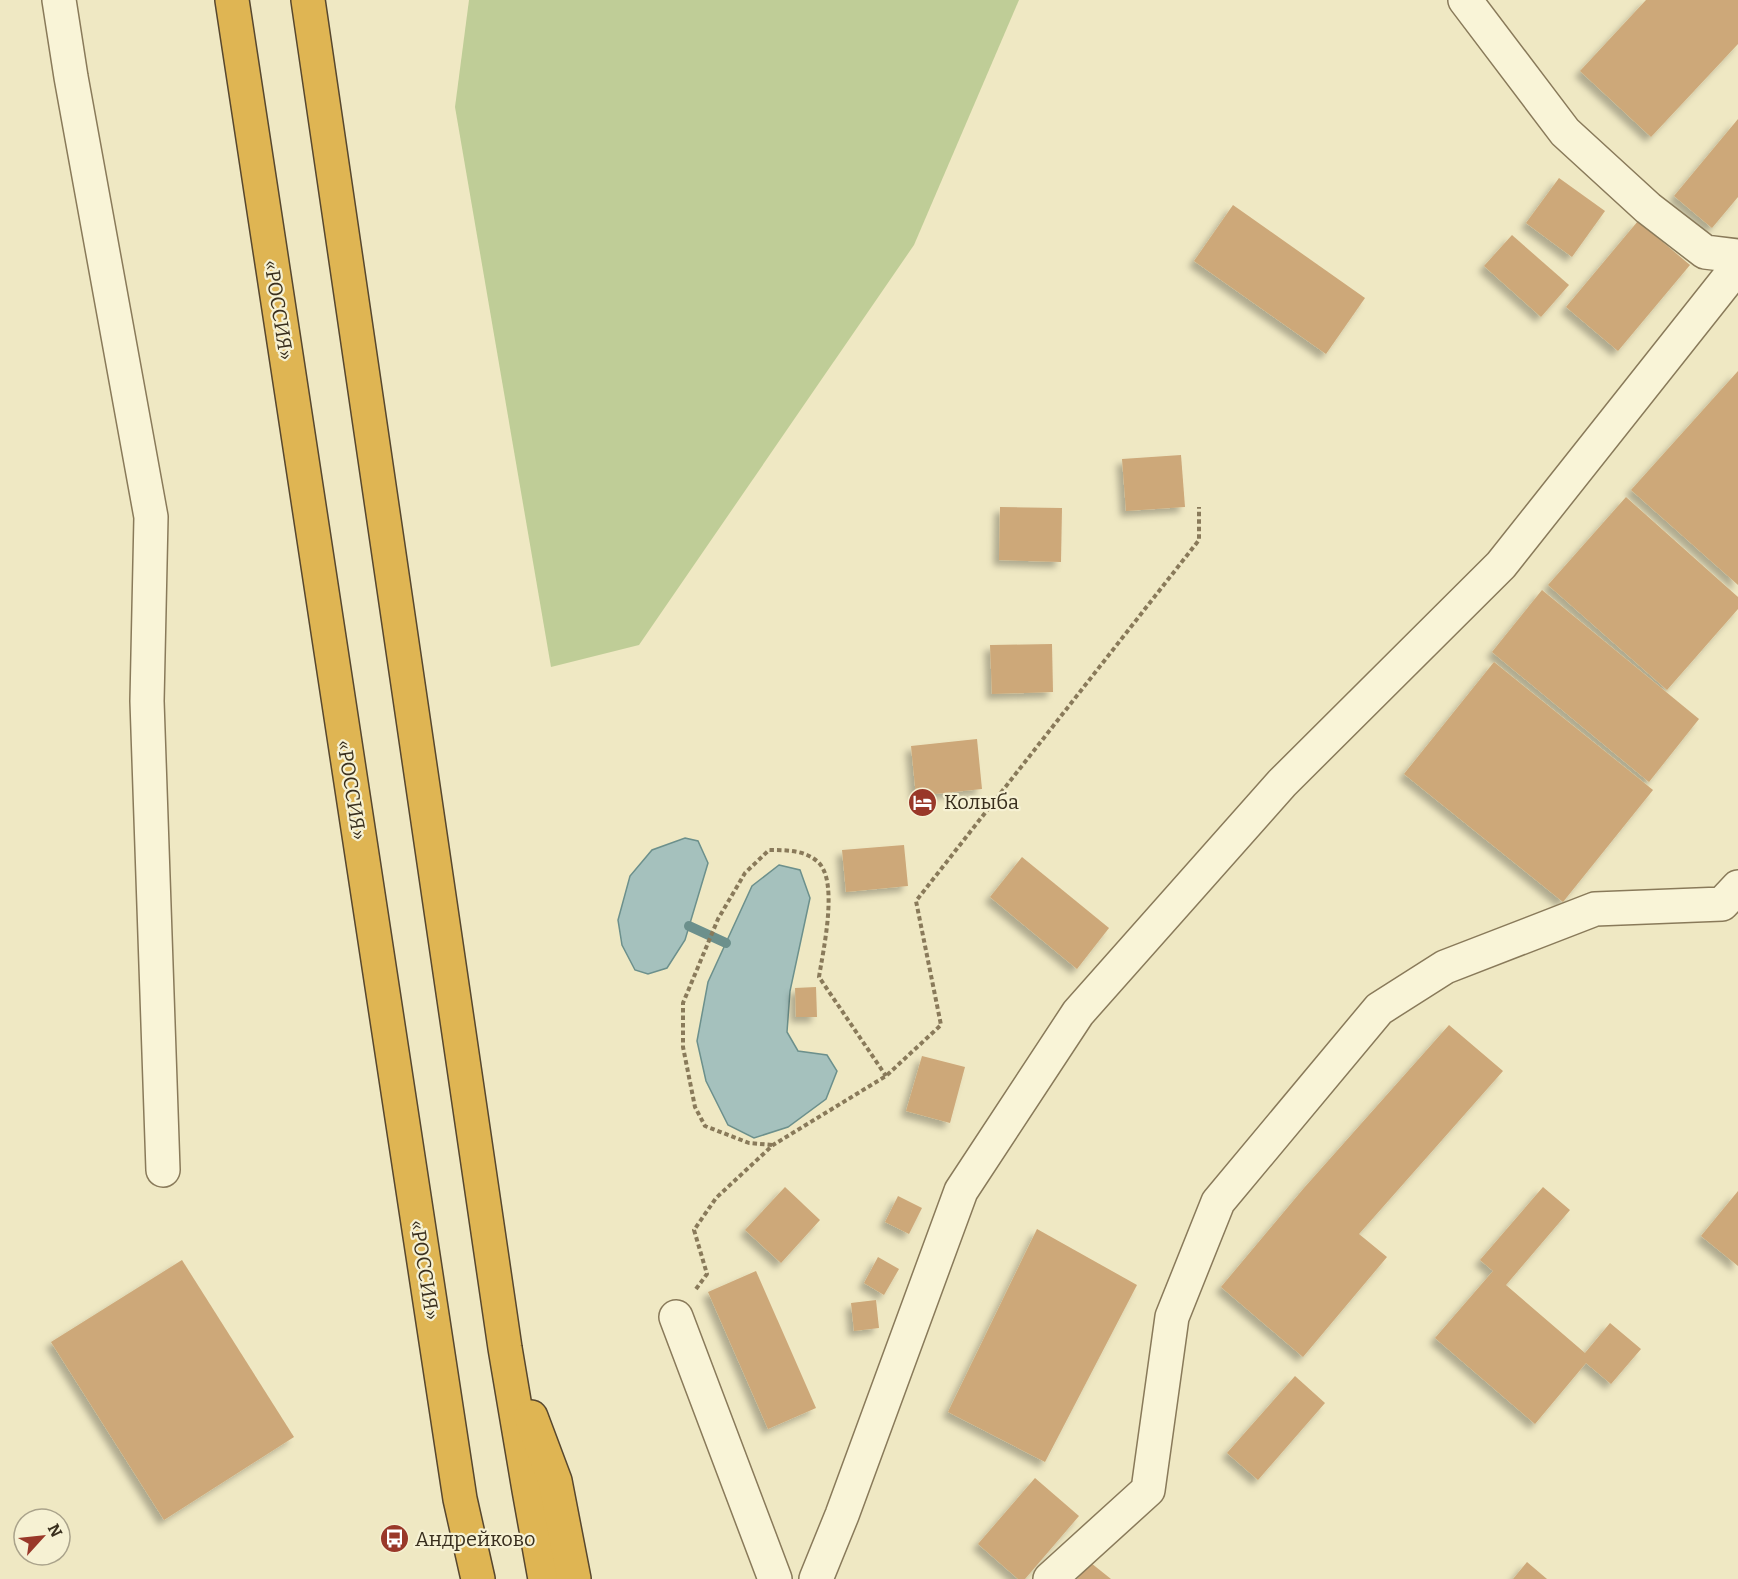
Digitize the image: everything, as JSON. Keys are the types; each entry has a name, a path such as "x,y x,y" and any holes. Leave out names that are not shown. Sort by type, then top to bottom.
{"highway":[{"name":"«РОССИЯ»","path":"232,0 460,1499 478,1579"},
{"path":"308,0 505,1348 545,1579"},
{"path":"505,1348 555,1482 574,1579"}],"street":[{"path":"59,0 151,517 147,701 163,1170"},
{"path":"1465,0 1565,132 1648,208 1705,252 1738,256"},
{"path":"816,1579 842,1515 961,1191 1078,1013 1282,783 1501,565 1738,266"},
{"path":"1050,1579 1148,1490 1172,1317 1218,1202 1379,1009 1445,967 1595,909 1722,904 1738,887"},
{"path":"676,1317 775,1579"}],"path":[{"path":"676,1317 707,1274 694,1230 716,1198 772,1145 886,1076 941,1025 916,901 1199,540 1199,507"},
{"path":"772,1145 749,1143 705,1126 695,1107 683,1047 683,1003 704,951 718,919 745,873 769,850 795,850 819,862 827,876 829,901 819,977 886,1076"}],"green space":[{"path":"469,0 1019,0 914,245 639,645 551,667 455,107"}],"water":[{"path":"685,838 698,841 708,863 685,940 667,968 648,974 635,970 622,945 618,920 630,876 652,850"},
{"path":"779,865 800,870 810,898 790,991 787,1032 798,1051 827,1055 837,1071 826,1099 788,1127 754,1138 728,1125 706,1081 697,1041 708,982 752,886"}],"building":[{"path":"1646,0 1738,0 1738,44 1651,137 1580,71"},
{"path":"1738,119 1738,197 1712,228 1674,196"},
{"path":"1559,178 1605,211 1572,257 1526,223"},
{"path":"1233,205 1365,298 1326,354 1194,261"},
{"path":"1638,221 1690,265 1618,351 1566,307"},
{"path":"1512,235 1569,285 1541,317 1484,266"},
{"path":"1738,371 1738,585 1631,490"},
{"path":"1181,455 1185,507 1126,511 1122,459"},
{"path":"1626,497 1738,597 1738,609 1667,690 1548,585"},
{"path":"1000,507 1062,508 1061,562 999,560"},
{"path":"1542,590 1699,719 1649,782 1492,652"},
{"path":"1052,644 1053,692 992,694 990,645"},
{"path":"1494,662 1653,790 1563,902 1404,774"},
{"path":"977,739 982,789 916,796 911,746"},
{"path":"904,845 908,886 846,892 842,850"},
{"path":"1022,857 1109,928 1077,969 990,897"},
{"path":"816,987 817,1017 796,1017 795,988"},
{"path":"1449,1025 1503,1071 1359,1234 1387,1257 1303,1357 1221,1287 1304,1188"},
{"path":"922,1056 965,1067 950,1123 906,1111"},
{"path":"785,1187 820,1220 781,1263 745,1230"},
{"path":"1543,1187 1570,1210 1506,1285 1585,1353 1610,1323 1641,1349 1611,1384 1586,1363 1535,1424 1435,1338 1493,1271 1480,1260"},
{"path":"1738,1191 1738,1266 1701,1236"},
{"path":"898,1196 922,1208 909,1234 885,1222"},
{"path":"1037,1229 1137,1285 1045,1462 948,1412"},
{"path":"878,1257 899,1269 884,1295 864,1283"},
{"path":"182,1260 294,1437 164,1520 51,1342"},
{"path":"756,1271 816,1408 768,1429 708,1292"},
{"path":"876,1300 879,1328 854,1331 851,1303"},
{"path":"1295,1376 1325,1403 1258,1480 1227,1453"},
{"path":"1035,1478 1079,1516 1025,1579 1018,1579 978,1544"},
{"path":"1527,1562 1547,1579 1513,1579"},
{"path":"1091,1563 1111,1579 1077,1579"}],"waterway":[{"path":"689,926 726,943"}],"place":[{"name":"Колыба","path":"923,802"},
{"name":"Андрейково","path":"394,1539"}]}
